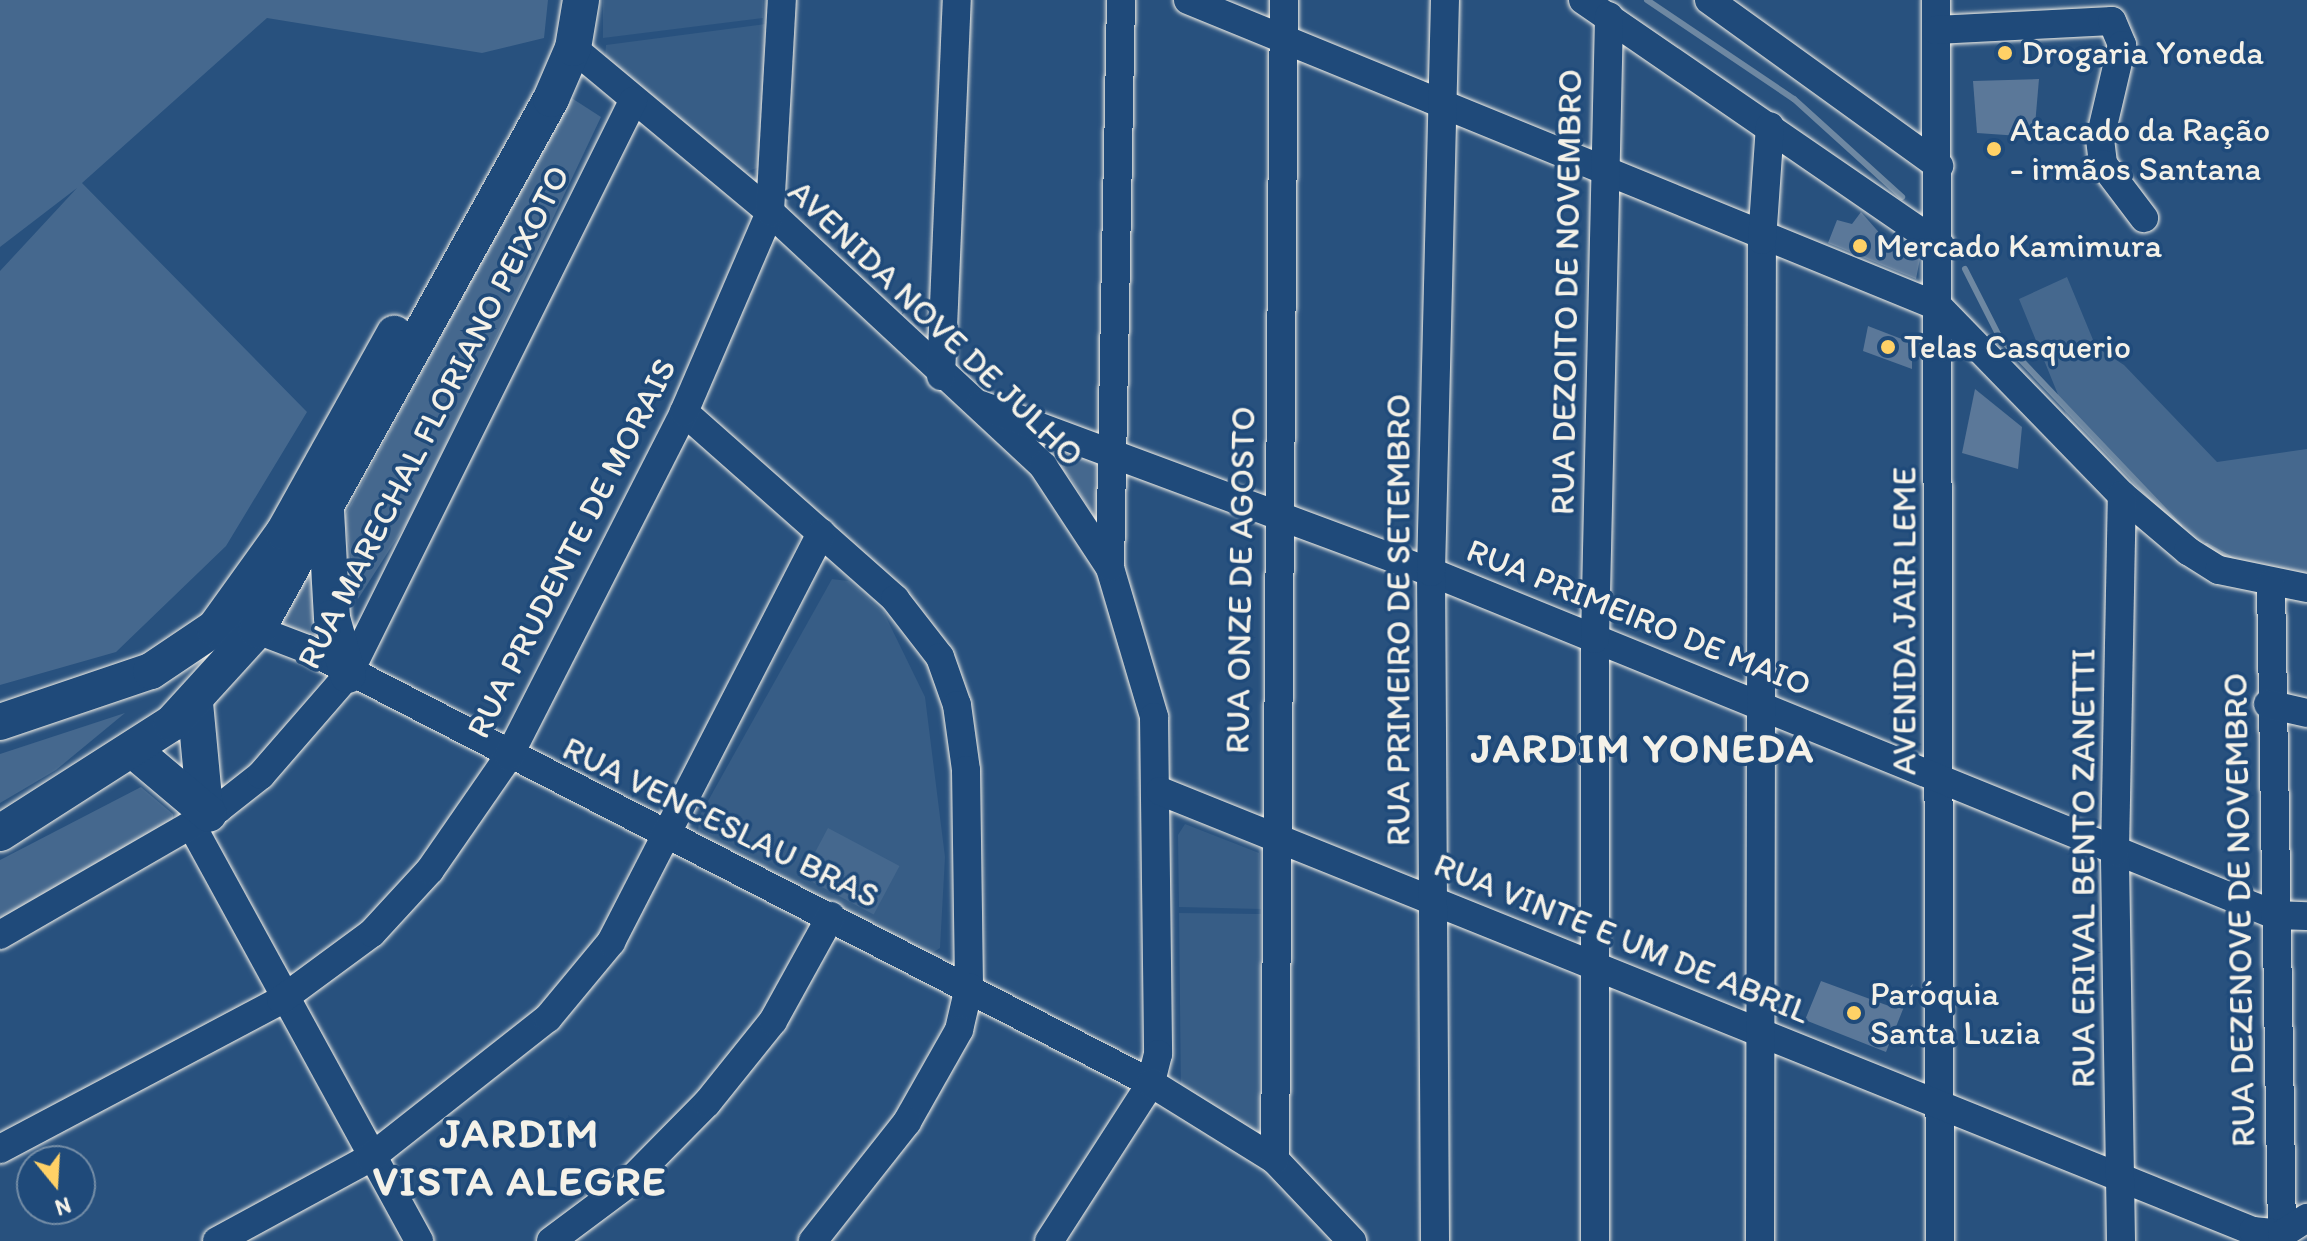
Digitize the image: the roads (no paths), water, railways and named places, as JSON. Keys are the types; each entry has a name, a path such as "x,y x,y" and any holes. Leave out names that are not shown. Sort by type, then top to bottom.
{"main road":[{"path":"0,722 151,671 197,642 236,603 284,532 529,91 550,42 556,0"},
{"path":"5,829 133,750 195,703 257,630 326,510 573,48 581,0"},
{"path":"326,510 332,618 348,675"},
{"path":"195,703 202,816"},
{"path":"133,750 202,816"}],"street":[{"path":"770,212 782,0"},
{"path":"941,376 957,0"},
{"path":"1110,568 1121,0"},
{"path":"1188,0 1601,175 1939,307 2122,495 2209,563 2271,583 2307,588"},
{"name":"RUA ONZE DE AGOSTO","path":"1275,1160 1272,838 1284,0"},
{"name":"RUA PRIMEIRO DE SETEMBRO","path":"1435,1241 1431,572 1445,0"},
{"path":"1583,0 1941,246"},
{"path":"1709,0 1939,166"},
{"name":"AVENIDA JAIR LEME","path":"1936,0 1941,246 1940,1241"},
{"name":"RUA DEZOITO DE NOVEMBRO","path":"1595,1241 1595,639 1601,175 1609,16"},
{"path":"1936,30 2112,21 2122,45 2100,139 2103,164 2144,218"},
{"name":"AVENIDA NOVE DE JULHO","path":"573,48 770,212 941,376 1043,466 1110,568 1154,717 1160,791 1151,1083"},
{"name":"RUA MARECHAL FLORIANO PEIXOTO","path":"0,935 202,816 261,775 348,675 633,101"},
{"path":"1760,1241 1758,1032 1762,240 1770,126"},
{"name":"RUA PRUDENTE DE MORAIS","path":"0,1149 281,1000 372,933 430,870 509,756 684,412 770,212"},
{"name":"RUA PRIMEIRO DE MAIO","path":"969,400 1111,449 1277,516 1431,572 1940,776 2115,852 2275,915 2307,916"},
{"path":"684,412 904,611 940,657 957,705 966,770 969,987 959,1030 907,1122 813,1241"},
{"name":"RUA ERIVAL BENTO ZANETTI","path":"2121,1241 2115,852 2122,495"},
{"path":"217,1241 370,1158 548,1018 611,942 821,533"},
{"name":"RUA DEZENOVE DE NOVEMBRO","path":"2271,583 2268,704 2275,915 2294,1057 2282,1234"},
{"name":"RUA VENCESLAU BRAS","path":"257,630 831,916 1151,1083"},
{"path":"2268,704 2307,713"},
{"name":"RUA VINTE E UM DE ABRIL","path":"1160,791 2253,1231 2282,1234"},
{"path":"202,816 281,1000 419,1241"},
{"path":"551,1241 626,1185 707,1103 773,1021 831,916"},
{"path":"1049,1241 1151,1083 1275,1160 1352,1241"},
{"path":"2282,1234 2307,1218"}],"waterway":[{"path":"1647,0 1794,99 1902,197"},
{"path":"1965,269 2000,338 2179,526"},
{"path":"2207,546 2232,560"}],"place":[{"name":"Drogaria Yoneda","path":"2005,53"},
{"name":"Atacado da Ração - irmãos Santana","path":"1994,149"},
{"name":"Mercado Kamimura","path":"1860,246"},
{"name":"Telas Casquerio","path":"1888,347"},
{"name":"Paróquia Santa Luzia","path":"1854,1013"}],"district":[{"name":"JARDIM YONEDA","path":"1643,748"},
{"name":"JARDIM VISTA ALEGRE","path":"520,1157"}]}
